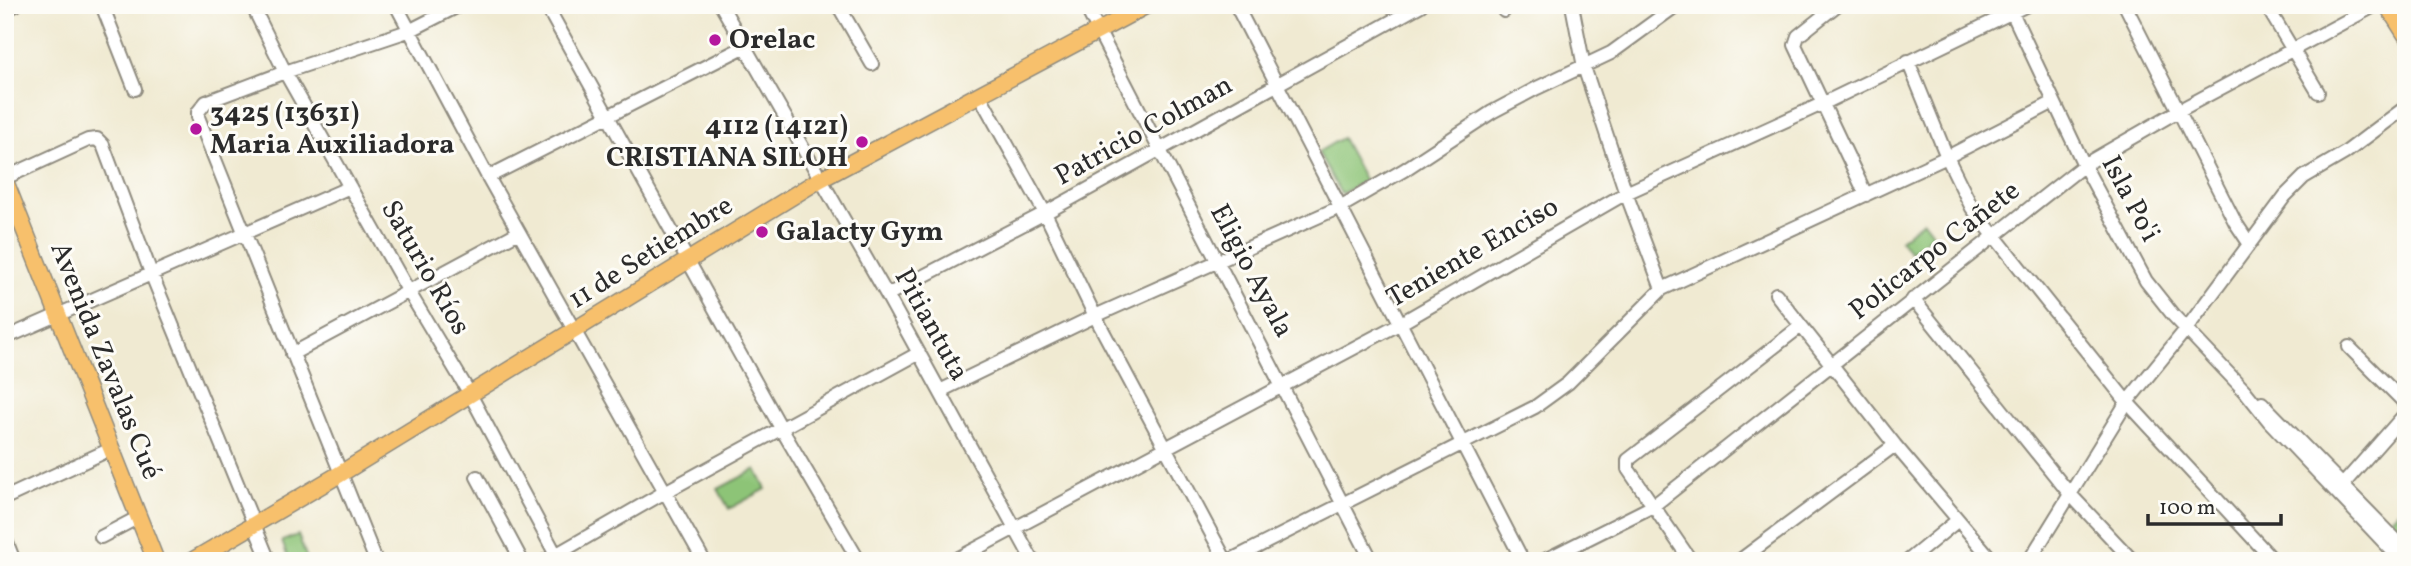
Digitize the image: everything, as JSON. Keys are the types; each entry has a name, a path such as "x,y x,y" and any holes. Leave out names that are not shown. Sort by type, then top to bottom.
{"main road":[{"name":"11 de Setiembre","path":"192,561 340,474 819,180 1147,5"},
{"path":"2387,5 2406,35"},
{"name":"Avenida Zavalas Cué","path":"5,179 156,561"}],"street":[{"path":"5,10 16,5"},
{"path":"102,5 135,89"},
{"name":"Saturio Ríos","path":"252,5 285,72 470,394 550,558"},
{"path":"396,5 488,177 704,561"},
{"path":"376,561 198,112 206,102 285,72 411,30 460,5"},
{"path":"546,5 781,428 859,561"},
{"name":"Pitiantuta","path":"721,5 887,295 1034,561"},
{"path":"838,5 872,64"},
{"name":"Eligio Ayala","path":"1085,5 1372,561"},
{"path":"1236,5 1523,561"},
{"name":"Patricio Colman","path":"887,295 1045,213 1421,5"},
{"path":"1572,5 1584,67 1626,193 1662,289"},
{"path":"940,391 1095,316 1340,207 1405,170 1492,112 1621,47 1677,5"},
{"path":"1837,5 1798,36 1795,45 1866,195"},
{"name":"Teniente Enciso","path":"953,561 1284,387 1626,193 1822,104 2010,9 2027,5"},
{"path":"2125,5 2235,222 2249,243"},
{"path":"2266,5 2318,92"},
{"name":"Policarpo Cañete","path":"1543,561 1654,506 2084,165 2178,111 2376,5"},
{"name":"Isla Po'i","path":"2010,9 2084,165 2146,281 2245,391 2275,414 2402,561"},
{"path":"488,177 744,47"},
{"path":"1908,61 1947,157 1972,208 2127,402 2274,561"},
{"path":"979,94 1045,213 1164,448 1227,561 1535,407 1568,383 1662,289 1947,157 2054,102"},
{"path":"2028,561 2127,402 2187,328 2285,196 2304,177 2345,153 2406,107"},
{"path":"5,179 89,140 97,139 107,151 151,273 269,561"},
{"path":"5,338 350,187"},
{"path":"292,354 519,232"},
{"path":"1776,294 1895,445 1993,561"},
{"path":"1913,299 2069,493 2133,561"},
{"path":"1691,561 1628,469 1628,460 1801,326"},
{"path":"2349,347 2406,404"},
{"path":"550,558 665,492 919,354"},
{"path":"2339,488 2406,413"},
{"path":"1739,561 1895,445"},
{"path":"5,498 111,449"},
{"path":"477,477 522,561"},
{"name":"Isla Po'i","path":"2339,488 2406,550"},
{"path":"101,537 139,517"},
{"path":"1908,561 1958,520"},
{"path":"5,538 14,561"}],"green space":[{"path":"1342,138 1365,181 1341,194 1318,152"},
{"path":"1923,221 1933,234 1910,252 1900,240"},
{"path":"756,469 766,489 729,509 718,489"},
{"path":"2406,504 2406,535 2403,537 2388,521"},
{"path":"298,535 308,561 289,561 282,541"}],"place":[{"name":"Orelac","path":"715,40"},
{"name":"3425 (13631) Maria Auxiliadora","path":"196,129"},
{"name":"4112 (14121) CRISTIANA SILOH","path":"862,142"},
{"name":"Galacty Gym","path":"762,232"}]}
